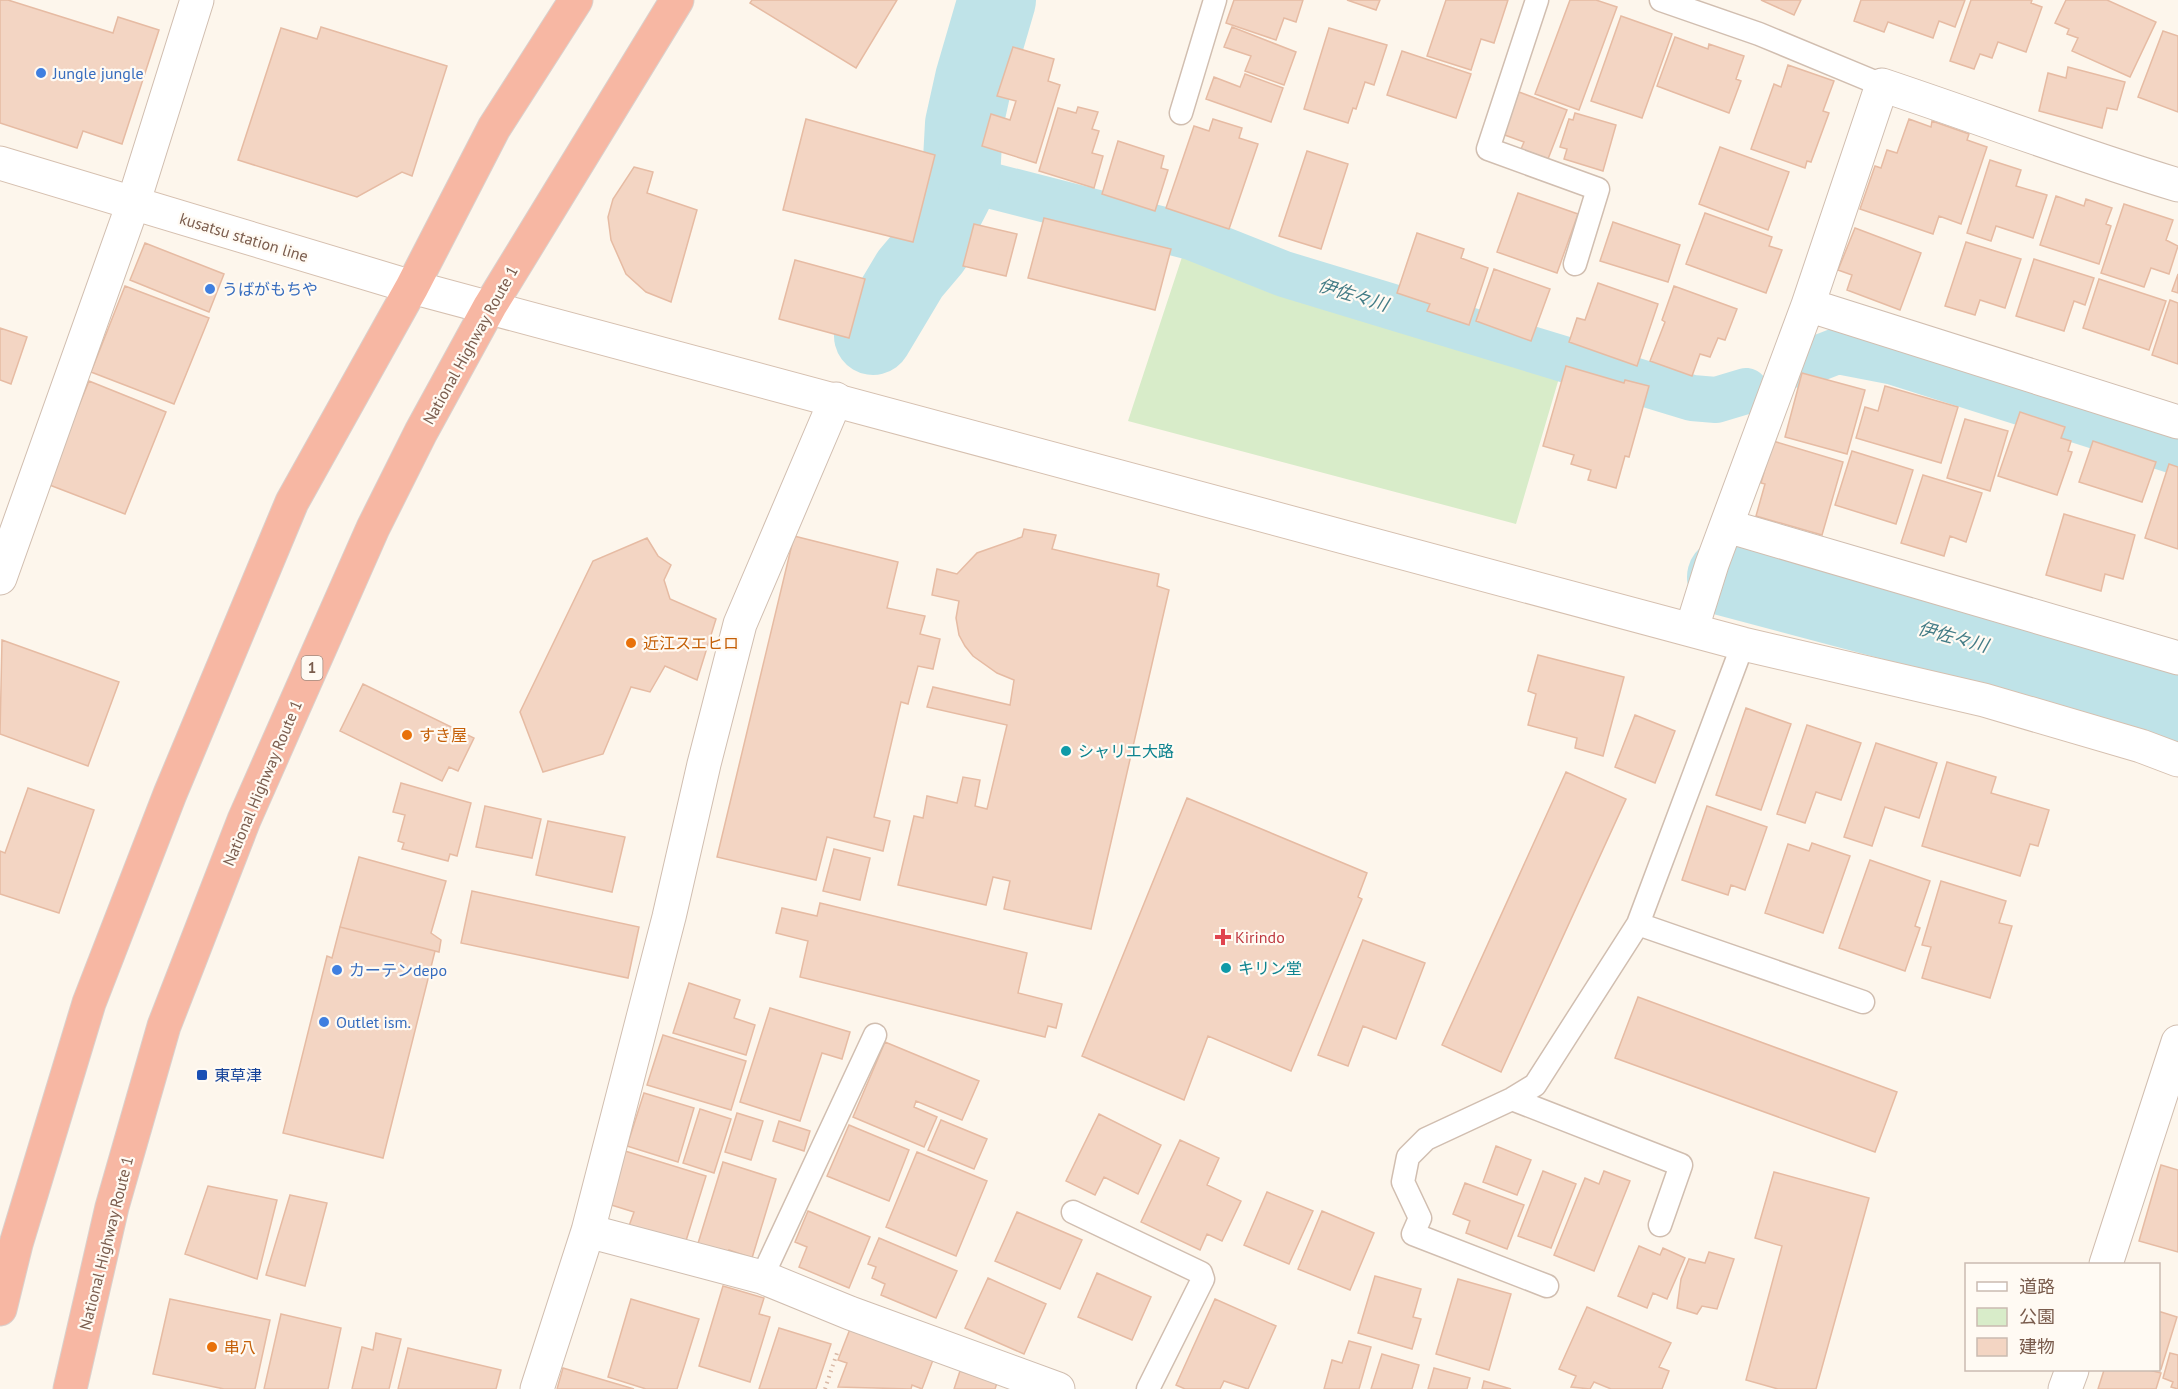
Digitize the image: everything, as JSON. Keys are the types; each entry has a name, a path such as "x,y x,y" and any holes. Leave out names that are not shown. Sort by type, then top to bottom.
{"highway":[{"path":"0,1310 16,1244 89,1003 170,794 292,502 412,287 494,128 576,0"},
{"name":"National Highway Route 1","path":"70,1389 112,1207 164,1026 235,841 372,528 490,306 677,0"}],"street":[{"path":"0,578 133,204 197,0"},
{"path":"1692,628 1726,526 1808,305 1882,85 2009,127 2096,161 2178,185"},
{"name":"kusatsu station line","path":"0,164 412,287 1692,628 1743,644 1984,700 2141,746 2178,760"},
{"path":"1808,305 2178,422"},
{"path":"537,1389 588,1231 669,917 704,764 740,624 836,399"},
{"path":"1726,526 2178,658"},
{"path":"2106,1263 2169,1108 2178,1042"},
{"path":"588,1231 762,1277 850,1313 1058,1389"},
{"path":"2065,1389 2072,1371"}],"lane":[{"path":"1181,113 1215,0"},
{"path":"1537,0 1488,149 1598,189 1575,264"},
{"path":"1661,0 1759,34 1882,85"},
{"path":"1547,1286 1413,1234 1420,1218 1402,1182 1408,1157 1426,1139 1512,1099 1535,1085 1638,924 1743,644"},
{"path":"1638,924 1863,1002"},
{"path":"762,1277 874,1035"},
{"path":"1512,1099 1681,1165 1660,1225"},
{"path":"1073,1212 1201,1273 1203,1279 1148,1389"}],"green space":[{"path":"1195,245 1271,276 1344,301 1553,362 1562,368 1516,524 1128,421 1182,257"}],"building":[{"path":"0,0 8,0 113,33 118,17 159,30 122,144 83,131 77,148 0,123"},
{"path":"752,0 897,0 856,68 750,3"},
{"path":"1234,0 1303,0 1296,22 1284,18 1276,40 1226,23"},
{"path":"1347,0 1380,0 1376,10"},
{"path":"1446,0 1508,0 1494,43 1481,39 1471,70 1427,56"},
{"path":"1570,0 1596,0 1617,7 1579,110 1535,94"},
{"path":"1761,0 1801,0 1794,15"},
{"path":"1861,0 1965,0 1955,27 1939,21 1933,38 1888,22 1884,32 1854,21"},
{"path":"1971,0 2032,0 2031,3 2042,7 2026,52 1998,42 1992,58 1980,54 1974,69 1950,61"},
{"path":"2066,0 2107,0 2156,22 2130,77 2072,51 2078,38 2067,34 2069,29 2055,23"},
{"path":"1621,16 1672,34 1642,118 1591,101"},
{"path":"321,27 447,66 412,176 402,172 357,197 238,160 281,28 317,39"},
{"path":"1232,27 1296,52 1284,85 1245,71 1251,56 1224,47"},
{"path":"1329,28 1387,45 1374,85 1365,82 1356,109 1353,108 1348,123 1304,109"},
{"path":"2163,31 2178,36 2178,112 2138,97"},
{"path":"1675,37 1708,49 1709,44 1744,56 1736,79 1741,81 1729,113 1657,86"},
{"path":"1013,47 1054,59 1048,81 1060,85 1036,163 982,146 991,114 1010,120 1016,101 997,96"},
{"path":"1402,51 1471,74 1456,118 1387,95"},
{"path":"1788,65 1834,81 1823,111 1829,113 1811,162 1807,161 1805,168 1751,149 1774,84 1781,87"},
{"path":"2068,67 2125,82 2117,110 2107,108 2102,128 2039,111 2048,73 2066,78"},
{"path":"1245,74 1283,88 1271,122 1206,99 1214,77 1240,87"},
{"path":"1519,92 1567,110 1548,159 1521,149 1524,142 1502,134"},
{"path":"1078,107 1098,112 1092,129 1099,131 1092,153 1103,156 1094,188 1039,171 1058,108 1076,113"},
{"path":"1575,113 1616,125 1603,171 1564,159 1567,149 1560,147 1569,119 1573,120"},
{"path":"806,119 935,155 913,242 783,210"},
{"path":"1213,119 1242,128 1239,138 1258,144 1229,229 1166,208 1194,126 1209,131"},
{"path":"1909,119 1931,127 1932,121 1969,134 1967,140 1987,147 1961,224 1939,216 1933,234 1860,209 1875,166 1881,168 1887,150 1897,153"},
{"path":"1118,141 1164,156 1161,168 1168,170 1155,211 1102,194"},
{"path":"1720,147 1789,172 1768,230 1699,204"},
{"path":"1307,151 1348,164 1321,249 1279,236"},
{"path":"1990,160 2021,170 2016,186 2047,195 2033,238 1996,226 1991,241 1967,233"},
{"path":"634,167 653,172 647,193 697,210 671,302 646,292 626,274 611,240 608,217 613,199"},
{"path":"1518,193 1578,214 1557,273 1497,252"},
{"path":"2056,196 2084,206 2086,199 2112,208 2106,224 2111,226 2099,264 2040,245"},
{"path":"2124,204 2173,220 2166,240 2178,246 2169,274 2151,268 2144,287 2101,273"},
{"path":"1705,213 1772,237 1769,246 1782,250 1766,293 1686,264"},
{"path":"1044,218 1171,249 1155,310 1028,278"},
{"path":"1613,222 1680,245 1668,282 1600,261"},
{"path":"974,224 1017,234 1006,276 963,266"},
{"path":"1855,228 1921,253 1900,310 1847,290 1852,275 1838,270"},
{"path":"1417,233 1464,249 1461,258 1488,268 1469,325 1427,311 1430,304 1397,293"},
{"path":"1966,242 2021,259 2005,308 1980,300 1975,315 1945,306"},
{"path":"145,243 224,274 209,312 130,280"},
{"path":"2034,259 2094,278 2085,305 2074,301 2064,331 2016,316"},
{"path":"795,260 865,279 849,338 779,319"},
{"path":"1494,269 1550,289 1531,341 1476,321"},
{"path":"2178,274 2178,293 2172,291"},
{"path":"2099,279 2166,301 2149,350 2083,328"},
{"path":"1598,283 1658,304 1637,366 1569,342 1577,318 1585,320"},
{"path":"125,286 209,318 174,404 91,372"},
{"path":"1674,286 1737,309 1725,340 1718,338 1710,357 1700,354 1692,376 1650,361 1665,322 1662,320"},
{"path":"2170,300 2178,303 2178,364 2152,355"},
{"path":"0,328 27,337 11,384 0,380"},
{"path":"1566,366 1624,383 1625,380 1649,386 1629,457 1625,456 1616,488 1588,480 1591,470 1571,464 1574,455 1543,446"},
{"path":"1802,373 1865,390 1847,454 1785,437"},
{"path":"89,381 166,412 125,514 47,484"},
{"path":"1885,386 1958,407 1941,463 1856,438 1865,407 1878,411"},
{"path":"2020,412 2065,427 2061,438 2071,441 2068,451 2072,452 2057,495 1998,476"},
{"path":"1965,419 2008,431 1990,491 1947,478"},
{"path":"1773,441 1843,462 1822,535 1756,516 1765,484 1761,483"},
{"path":"2093,441 2156,462 2142,502 2079,482"},
{"path":"1852,451 1913,470 1896,524 1835,505"},
{"path":"2169,464 2178,467 2178,549 2145,538"},
{"path":"1923,475 1982,493 1966,542 1950,536 1944,556 1901,543"},
{"path":"2064,514 2135,535 2123,579 2105,574 2101,591 2046,575"},
{"name":"シャリエ大路","path":"1024,529 1056,535 1052,549 1159,574 1157,586 1169,590 1091,929 1004,909 1010,881 993,877 986,905 898,885 914,816 923,818 927,796 957,803 963,777 980,780 975,806 987,809 1007,725 927,707 933,687 1010,705 1014,680 997,673 973,656 965,646 959,635 956,618 959,601 932,595 937,569 957,574 977,553 1022,537"},
{"path":"794,536 898,562 887,608 925,616 920,634 940,639 933,669 918,666 908,704 901,702 874,817 890,821 883,851 827,837 816,880 717,857"},
{"name":"近江スエヒロ","path":"647,538 658,556 671,565 664,580 670,599 716,619 697,680 665,666 650,692 631,687 603,754 543,772 520,712 593,561"},
{"path":"2,640 119,682 88,766 0,734"},
{"path":"1538,655 1624,677 1603,756 1575,748 1577,738 1528,725 1536,694 1528,691"},
{"name":"すき屋","path":"363,684 474,738 458,771 449,767 442,781 340,731"},
{"path":"1746,708 1791,724 1761,810 1716,795"},
{"path":"1635,715 1675,731 1655,783 1615,767"},
{"path":"1807,725 1861,743 1841,800 1816,792 1805,823 1777,814"},
{"path":"1876,743 1937,763 1919,818 1885,807 1872,846 1844,837"},
{"path":"1947,762 1996,777 1991,793 2049,810 2038,846 2030,844 2020,876 1922,846"},
{"path":"1566,772 1626,799 1501,1072 1442,1045"},
{"path":"401,783 471,803 457,856 450,854 448,861 402,849 404,843 398,841 405,815 393,812"},
{"path":"28,788 94,810 59,913 0,894 0,851 5,853"},
{"name":"キリン堂","path":"1187,798 1367,873 1358,897 1362,899 1291,1071 1208,1036 1184,1100 1082,1056"},
{"path":"485,806 541,819 532,858 476,847"},
{"path":"1707,806 1767,827 1745,890 1731,885 1728,895 1682,880"},
{"path":"548,821 625,837 612,892 536,875"},
{"path":"1812,843 1850,856 1823,933 1765,913 1788,844 1809,851"},
{"path":"834,849 870,858 860,900 823,891"},
{"path":"359,857 446,881 431,933 441,940 439,952 340,927"},
{"path":"1870,860 1930,881 1915,926 1920,928 1905,971 1839,948"},
{"path":"1941,881 2006,901 1999,923 2012,926 1990,998 1922,978 1931,947 1922,945"},
{"path":"472,891 639,927 628,978 461,943"},
{"path":"820,903 1027,953 1018,993 1062,1004 1056,1028 1048,1026 1045,1037 800,977 808,941 776,933 782,908 817,916"},
{"path":"340,927 435,951 383,1158 283,1133 327,956 332,958"},
{"path":"1363,940 1425,963 1396,1039 1363,1026 1348,1066 1318,1055"},
{"path":"689,983 740,1000 734,1018 755,1025 746,1055 673,1033"},
{"path":"1638,997 1897,1092 1875,1152 1615,1058"},
{"path":"770,1008 850,1032 842,1059 822,1053 800,1121 740,1102"},
{"path":"663,1035 746,1061 731,1110 647,1085"},
{"path":"885,1042 979,1081 962,1120 916,1101 914,1107 937,1117 924,1147 853,1117"},
{"path":"644,1093 694,1108 678,1162 627,1146"},
{"path":"700,1109 731,1119 714,1173 683,1163"},
{"path":"737,1113 763,1121 751,1160 725,1152"},
{"path":"1099,1114 1161,1145 1138,1194 1104,1177 1095,1195 1066,1181"},
{"path":"941,1120 987,1139 974,1169 928,1150"},
{"path":"779,1121 810,1131 804,1151 773,1141"},
{"path":"849,1125 909,1150 889,1201 827,1176"},
{"path":"1180,1140 1219,1158 1207,1185 1241,1201 1222,1241 1207,1234 1200,1250 1141,1222"},
{"path":"1496,1146 1531,1160 1517,1195 1483,1182"},
{"path":"625,1151 706,1176 685,1244 629,1226 634,1212 608,1204"},
{"path":"917,1152 987,1181 956,1256 886,1227"},
{"path":"723,1162 776,1179 752,1258 729,1250 727,1259 696,1250"},
{"path":"2161,1165 2178,1170 2178,1252 2139,1241"},
{"path":"1543,1171 1576,1184 1551,1248 1518,1236"},
{"path":"1604,1171 1630,1181 1594,1271 1554,1255 1585,1178 1599,1184"},
{"path":"1774,1172 1869,1198 1816,1389 1778,1389 1746,1380 1782,1246 1755,1238"},
{"path":"1465,1183 1524,1205 1507,1249 1466,1233 1470,1221 1453,1214"},
{"path":"208,1186 277,1200 257,1279 185,1254"},
{"path":"1267,1192 1313,1211 1289,1264 1244,1245"},
{"path":"290,1195 327,1203 305,1286 266,1275"},
{"path":"808,1211 870,1237 849,1288 799,1267 807,1247 795,1242"},
{"path":"1322,1211 1374,1233 1350,1290 1298,1269"},
{"path":"1017,1212 1082,1240 1060,1289 995,1261"},
{"path":"879,1238 957,1271 936,1318 881,1295 885,1284 872,1278 876,1267 868,1264"},
{"path":"1639,1246 1660,1255 1663,1248 1685,1258 1667,1299 1653,1293 1647,1308 1618,1296"},
{"path":"1709,1252 1734,1259 1717,1309 1702,1306 1697,1314 1677,1308 1681,1279 1689,1259 1705,1263"},
{"path":"1097,1273 1151,1297 1132,1340 1078,1317"},
{"path":"1375,1276 1421,1289 1413,1317 1421,1319 1412,1349 1358,1333"},
{"path":"988,1278 1046,1304 1024,1354 965,1328"},
{"path":"1458,1279 1511,1294 1489,1370 1436,1354"},
{"path":"723,1286 764,1298 759,1314 770,1317 750,1382 699,1366"},
{"name":"串八","path":"170,1299 270,1320 255,1389 224,1389 153,1374"},
{"path":"631,1299 699,1319 677,1389 646,1389 608,1377"},
{"path":"1215,1299 1276,1326 1248,1389 1224,1381 1220,1389 1185,1389 1176,1385"},
{"path":"1587,1307 1671,1343 1659,1367 1669,1371 1662,1389 1611,1389 1594,1382 1590,1389 1571,1387 1576,1376 1559,1369"},
{"path":"2160,1312 2177,1317 2160,1369"},
{"path":"281,1314 341,1328 328,1389 264,1389"},
{"path":"779,1328 831,1344 816,1389 759,1389"},
{"path":"850,1329 933,1360 922,1389 912,1385 911,1389 838,1387 847,1363 838,1360"},
{"path":"376,1333 401,1339 389,1389 352,1389 362,1347 373,1350"},
{"path":"1349,1341 1371,1347 1359,1389 1324,1389 1332,1360 1342,1363"},
{"path":"408,1348 501,1370 496,1389 398,1389"},
{"path":"2170,1353 2178,1355 2178,1389 2171,1387 2173,1382 2163,1378"},
{"path":"1382,1354 1419,1365 1412,1389 1371,1389"},
{"path":"563,1368 634,1389 557,1389"},
{"path":"1434,1368 1470,1378 1467,1389 1428,1389"},
{"path":"960,1371 997,1383 995,1389 954,1389"},
{"path":"2104,1371 2161,1373 2156,1389 2098,1389"},
{"path":"1484,1381 1511,1389 1482,1389"}],"waterway":[{"name":"伊佐々川","path":"873,336 910,274 932,248 943,213 961,178 964,124 974,79 997,0"},
{"name":"伊佐々川","path":"961,178 1191,237 1284,274 1692,398 1716,400 1746,391"},
{"name":"伊佐々川","path":"1801,365 1837,351 1894,362 2178,452"},
{"name":"伊佐々川","path":"1726,577 2076,670 2178,703"}],"place":[{"name":"Jungle jungle","path":"41,73"},
{"name":"うばがもちや","path":"210,289"},
{"name":"近江スエヒロ","path":"631,643"},
{"name":"すき屋","path":"407,735"},
{"name":"シャリエ大路","path":"1066,751"},
{"name":"Kirindo","path":"1223,937"},
{"name":"キリン堂","path":"1226,968"},
{"name":"カーテンdepo","path":"337,970"},
{"name":"Outlet ism.","path":"324,1022"},
{"name":"東草津","path":"202,1075"},
{"name":"串八","path":"212,1347"}]}
